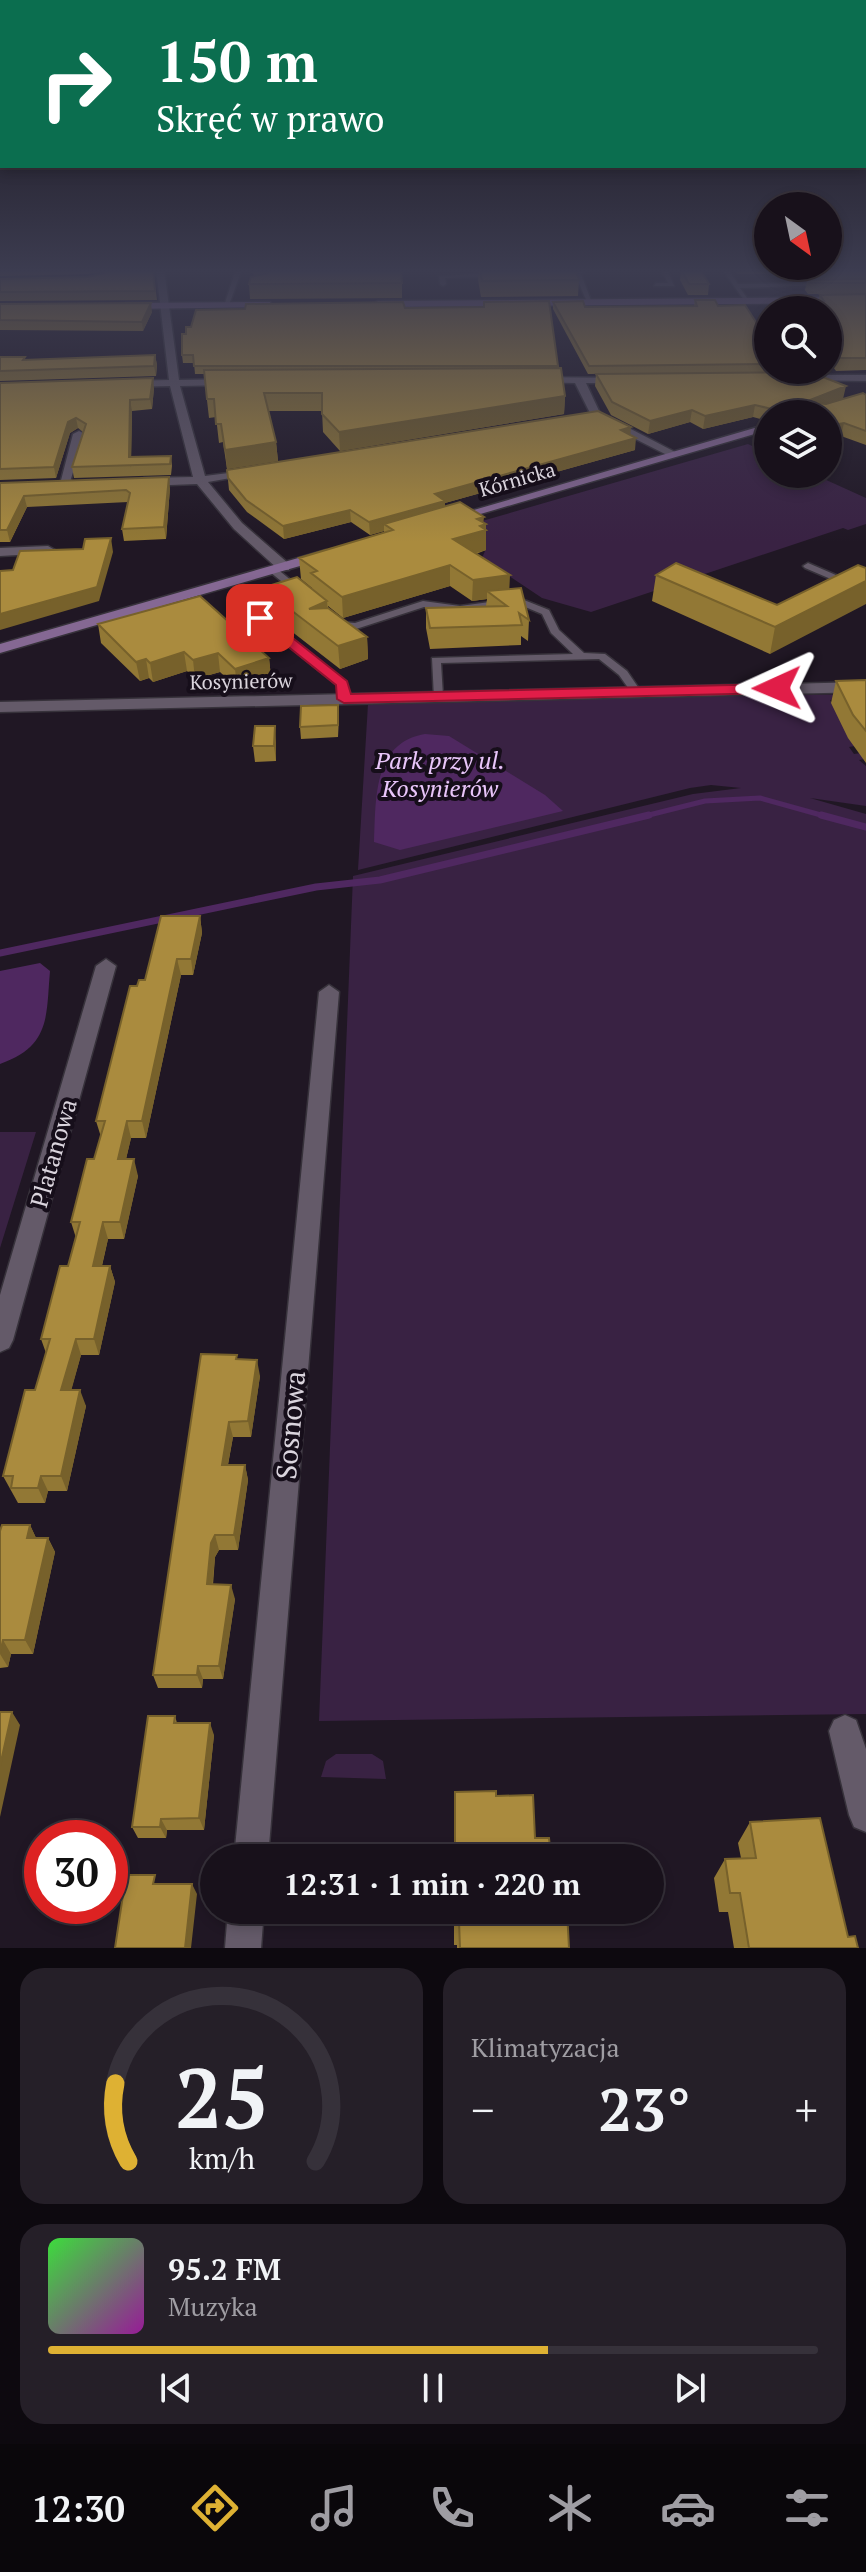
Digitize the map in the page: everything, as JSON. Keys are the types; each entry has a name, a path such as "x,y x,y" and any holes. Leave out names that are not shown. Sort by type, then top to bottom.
{"street":[{"path":"172,360 174,382 200,480 278,568"},
{"path":"842,378 866,378"},
{"path":"523,380 627,380"},
{"path":"579,380 596,415 673,454"},
{"path":"122,384 238,382"},
{"path":"583,418 596,415"},
{"name":"Kórnicka","path":"436,523 754,431"},
{"path":"63,485 79,434"},
{"path":"124,483 200,480 261,470"},
{"path":"47,485 78,484"},
{"path":"0,649 345,549"},
{"path":"0,552 67,550"},
{"name":"Kosynierów","path":"0,707 866,687"},
{"name":"Platanowa","path":"0,1340 106,966"},
{"name":"Sosnowa","path":"252,1844 329,992"},
{"path":"845,1731 866,1815"},
{"path":"243,1948 245,1924"}],"lane":[{"path":"808,566 866,591"},
{"path":"278,568 309,599"},
{"path":"330,616 340,625 356,626 423,604 460,609 519,601 546,612 555,631 581,656"},
{"path":"260,618 342,684 344,699"},
{"path":"438,696 436,660 601,656 623,673 635,690"}],"green space":[{"path":"748,444 754,447 754,488 842,487 866,498 866,524 848,530 843,528 591,612 542,598 482,558 485,551 480,547 486,524 482,521"},
{"name":"Park przy ul. Kosynierów","path":"805,692 807,695 866,694 830,700 855,746 849,747 854,754 861,753 865,759 859,760 866,766 866,806 810,798 866,814 866,1714 319,1721 353,876 693,794 741,788 711,785 690,788 358,870 368,704 708,694 711,697"},
{"path":"0,1132 36,1132 0,1248"},
{"path":"336,1754 372,1754 383,1761 386,1779 321,1777 326,1761"}],"shaded area":[{"path":"425,734 449,736 545,795 563,811 400,850 374,842 377,792 386,761 395,749 408,740"},
{"path":"40,963 50,971 43,1028 29,1048 0,1064 0,971"}],"building":[{"path":"0,360 155,360 154,366 0,371"},
{"path":"193,360 557,360 558,366 194,366"},
{"path":"586,360 754,360 754,364 589,366"},
{"path":"561,368 565,396 339,432 322,414 322,393 264,393 276,442 225,450 221,424 216,424 214,399 207,399 204,370"},
{"path":"754,373 754,384 846,386 810,400 754,400 754,405 705,416 692,410 650,421 612,402 596,374"},
{"path":"153,378 150,399 130,400 129,457 171,456 170,464 72,467 86,424 76,418 68,422 54,467 0,469 0,383"},
{"path":"863,393 866,395 866,431 844,423 842,400 839,400"},
{"path":"598,411 631,427 621,430 636,438 435,494 445,501 369,522 350,510 283,526 246,500 228,478 227,470"},
{"path":"169,477 164,527 122,529 130,493 126,490 24,496 7,530 0,530 0,483"},
{"path":"460,502 484,517 477,519 486,524 480,526 486,530 453,539 510,575 473,580 450,565 342,597 311,573 317,571 299,558 393,530 384,524"},
{"path":"111,538 97,587 0,614 0,571 13,570 20,551 83,549 85,539"},
{"path":"676,563 777,605 858,565 866,568 866,581 775,627 656,575"},
{"path":"297,577 327,601 309,609 328,608 367,637 338,646 262,588"},
{"path":"521,588 529,620 519,613 522,625 430,628 426,608 507,606 487,591"},
{"path":"200,596 269,658 235,669 218,653 193,660 184,652 150,663 146,659 136,662 98,624"},
{"path":"866,680 866,731 853,715 836,681"},
{"path":"338,705 338,725 300,727 301,706"},
{"path":"255,726 275,726 274,746 253,746"},
{"path":"161,916 200,916 191,959 177,959 142,1121 127,1121 118,1159 134,1159 120,1222 103,1222 93,1266 110,1266 94,1339 76,1339 61,1390 80,1390 61,1476 41,1476 38,1488 11,1488 13,1476 3,1476 25,1390 35,1390 50,1339 41,1339 60,1266 68,1266 80,1222 71,1222 87,1159 94,1159 105,1121 96,1121 130,986 137,986 139,980 145,980"},
{"path":"201,1354 237,1355 236,1359 257,1360 248,1421 229,1422 222,1465 245,1465 234,1535 215,1535 211,1543 207,1584 231,1585 219,1666 198,1666 197,1675 153,1675"},
{"path":"2,1525 30,1525 27,1538 48,1538 25,1640 3,1640 0,1653 0,1531"},
{"path":"0,1712 12,1712 0,1766"},
{"path":"148,1716 175,1716 174,1723 210,1723 199,1818 161,1819 160,1827 132,1827"},
{"path":"496,1791 496,1796 533,1795 535,1838 549,1838 550,1844 455,1844 455,1792"},
{"path":"820,1818 848,1937 855,1936 858,1948 749,1948 740,1893 730,1893 725,1859 756,1858 750,1822"},
{"path":"128,1875 155,1875 153,1884 192,1884 185,1948 115,1948 119,1924 128,1924"},
{"path":"459,1924 568,1924 569,1948 460,1948"}],"waterway":[{"path":"649,815 705,801 760,798 828,817"},
{"path":"0,953 316,887 380,880 649,815"},
{"path":"641,817 649,815"},
{"path":"821,815 866,827"}],"route":[{"path":"260,618 342,684 344,699 777,688"}]}
